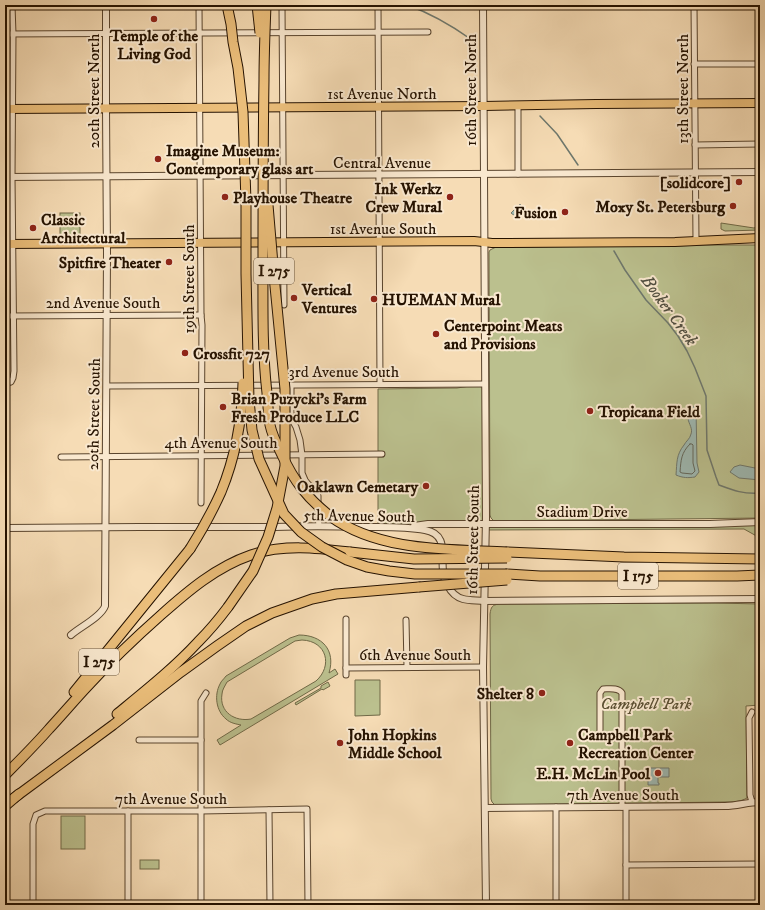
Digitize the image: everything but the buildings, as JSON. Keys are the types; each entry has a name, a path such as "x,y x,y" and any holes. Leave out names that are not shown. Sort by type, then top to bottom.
{"highway":[{"path":"221,5 233,42"},
{"name":"I 275","path":"5,775 88,676 190,549 210,515 221,491 229,468 241,420 243,389 246,202 243,112 238,68 227,5"},
{"name":"I 275","path":"5,806 109,721 198,643 215,625 252,571 268,537 277,508 284,466 285,428 284,383 264,152 264,80 257,5"},
{"path":"264,80 266,5"},
{"path":"264,152 264,368 270,424 278,446 298,485 315,503 331,516 373,538 393,543 435,549 507,555"},
{"path":"246,274 249,400 252,430 259,459 284,514 301,532 322,547 348,560 368,567 415,574 507,577"},
{"path":"5,775 118,655 181,598 209,576 228,565 251,555 280,548 321,548 414,559 507,555"},
{"name":"I 175","path":"507,555 624,556 760,560"},
{"name":"I 175","path":"507,577 760,575"},
{"path":"737,576 760,580"},
{"path":"14,798 113,725 187,667 246,626 272,613 312,599 336,594 419,587 507,577"}],"main road":[{"name":"1st Avenue North","path":"9,109 760,103"},
{"name":"1st Avenue South","path":"9,244 474,241 507,243 668,242 760,238"}],"street":[{"path":"8,382 13,378 14,371 8,177 9,109 13,34 12,5"},
{"name":"20th Street North","path":"106,5 106,176"},
{"name":"19th Street South","path":"199,5 200,243 202,325 201,503"},
{"path":"282,5 284,305"},
{"path":"378,5 380,384"},
{"name":"16th Street North","path":"483,5 484,174"},
{"name":"13th Street North","path":"694,5 696,241"},
{"path":"5,34 428,32"},
{"path":"694,64 760,64"},
{"path":"518,105 518,174"},
{"path":"695,144 760,144"},
{"name":"Central Avenue","path":"8,177 760,172"},
{"name":"16th Street South","path":"484,174 486,524 484,667 486,905"},
{"name":"20th Street South","path":"71,635 93,619 105,606 107,386 106,176"},
{"name":"2nd Avenue South","path":"5,316 201,315"},
{"name":"3rd Avenue South","path":"107,386 485,384"},
{"path":"291,385 291,418 296,427 300,440 302,467 305,480 316,491 318,496 318,515 320,526"},
{"name":"4th Avenue South","path":"61,457 382,454"},
{"name":"Stadium Drive","path":"404,527 428,524 710,524 760,522"},
{"name":"5th Avenue South","path":"5,528 320,526 404,527 426,530 438,536 443,546 444,578 450,590 462,598 484,601 760,599"},
{"path":"346,619 346,675"},
{"path":"406,620 407,667"},
{"name":"6th Avenue South","path":"346,668 484,667"},
{"path":"622,738 604,738 600,732 600,693 603,689 618,689 622,693 626,905"},
{"path":"201,905 201,701 206,693"},
{"path":"752,712 749,723 750,794 752,802"},
{"path":"140,740 201,740"},
{"name":"7th Avenue South","path":"485,808 734,806 752,802 760,802"},
{"path":"556,807 556,905"},
{"name":"7th Avenue South","path":"34,905 33,824 36,815 45,811 307,809 308,905"},
{"path":"269,810 270,905"},
{"path":"128,811 128,905"},
{"path":"626,865 760,864"}],"green space":[{"path":"60,213 80,213 80,235 60,235"},
{"path":"721,223 754,228 760,225 760,230 725,231 721,229"},
{"path":"760,245 760,518 494,521 490,515 490,250 496,247"},
{"path":"483,386 483,521 378,524 378,457 384,457 384,452 378,451 378,389 457,388"},
{"path":"760,524 760,538 744,529 488,530 488,526"},
{"name":"Campbell Park","path":"499,604 760,604 760,705 746,706 747,798 739,801 728,802 495,805 492,802 490,614 493,606"},
{"path":"299,635 314,638 320,641 329,651 331,665 329,673 335,669 338,674 220,745 217,740 241,725 229,721 220,712 217,703 217,693 221,682 226,676 290,638","holes":["295,641 310,641 322,649 325,655 326,662 324,668 316,681 251,719 239,719 226,711 223,706 222,694 227,682"]},
{"path":"355,680 380,680 380,715 355,716"},
{"path":"328,682 330,686 323,690 322,689 296,705 295,703 321,688 321,686"},
{"path":"61,816 85,816 85,849 61,849"},
{"path":"140,860 159,860 159,869 140,869"}],"water":[{"path":"520,204 527,211 524,215 520,211 515,216 511,213"},
{"path":"693,406 696,408 697,463 699,472 695,477 686,478 676,475 677,463 678,456 691,434 688,414 689,407"},
{"path":"740,465 760,469 760,480 739,478 730,472 734,467"},
{"name":"E.H. McLin Pool","path":"648,768 669,768 669,777 658,777 659,785 648,785"}],"waterway":[{"name":"Booker Creek","path":"407,5 440,20 472,40"},
{"name":"Booker Creek","path":"540,116 557,134 578,165"},
{"name":"Booker Creek","path":"614,251 646,300 678,336 695,368 706,396 707,450 719,485 739,492 760,493"}],"place":[{"name":"Temple of the Living God","path":"154,19"},
{"name":"Imagine Museum: Contemporary glass art","path":"158,159"},
{"name":"[solidcore]","path":"739,182"},
{"name":"Playhouse Theatre","path":"225,197"},
{"name":"Ink Werkz Crew Mural","path":"450,197"},
{"name":"Moxy St. Petersburg","path":"733,206"},
{"name":"Fusion","path":"565,212"},
{"name":"Classic Architectural","path":"33,228"},
{"name":"Spitfire Theater","path":"169,262"},
{"name":"Vertical Ventures","path":"294,298"},
{"name":"HUEMAN Mural","path":"374,299"},
{"name":"Centerpoint Meats and Provisions","path":"436,334"},
{"name":"Crossfit 727","path":"185,353"},
{"name":"Brian Puzycki's Farm Fresh Produce LLC","path":"223,407"},
{"name":"Tropicana Field","path":"590,411"},
{"name":"Oaklawn Cemetary","path":"426,486"},
{"name":"Shelter 8","path":"542,693"},
{"name":"John Hopkins Middle School","path":"340,743"},
{"name":"Campbell Park Recreation Center","path":"570,743"},
{"name":"E.H. McLin Pool","path":"658,773"}]}
